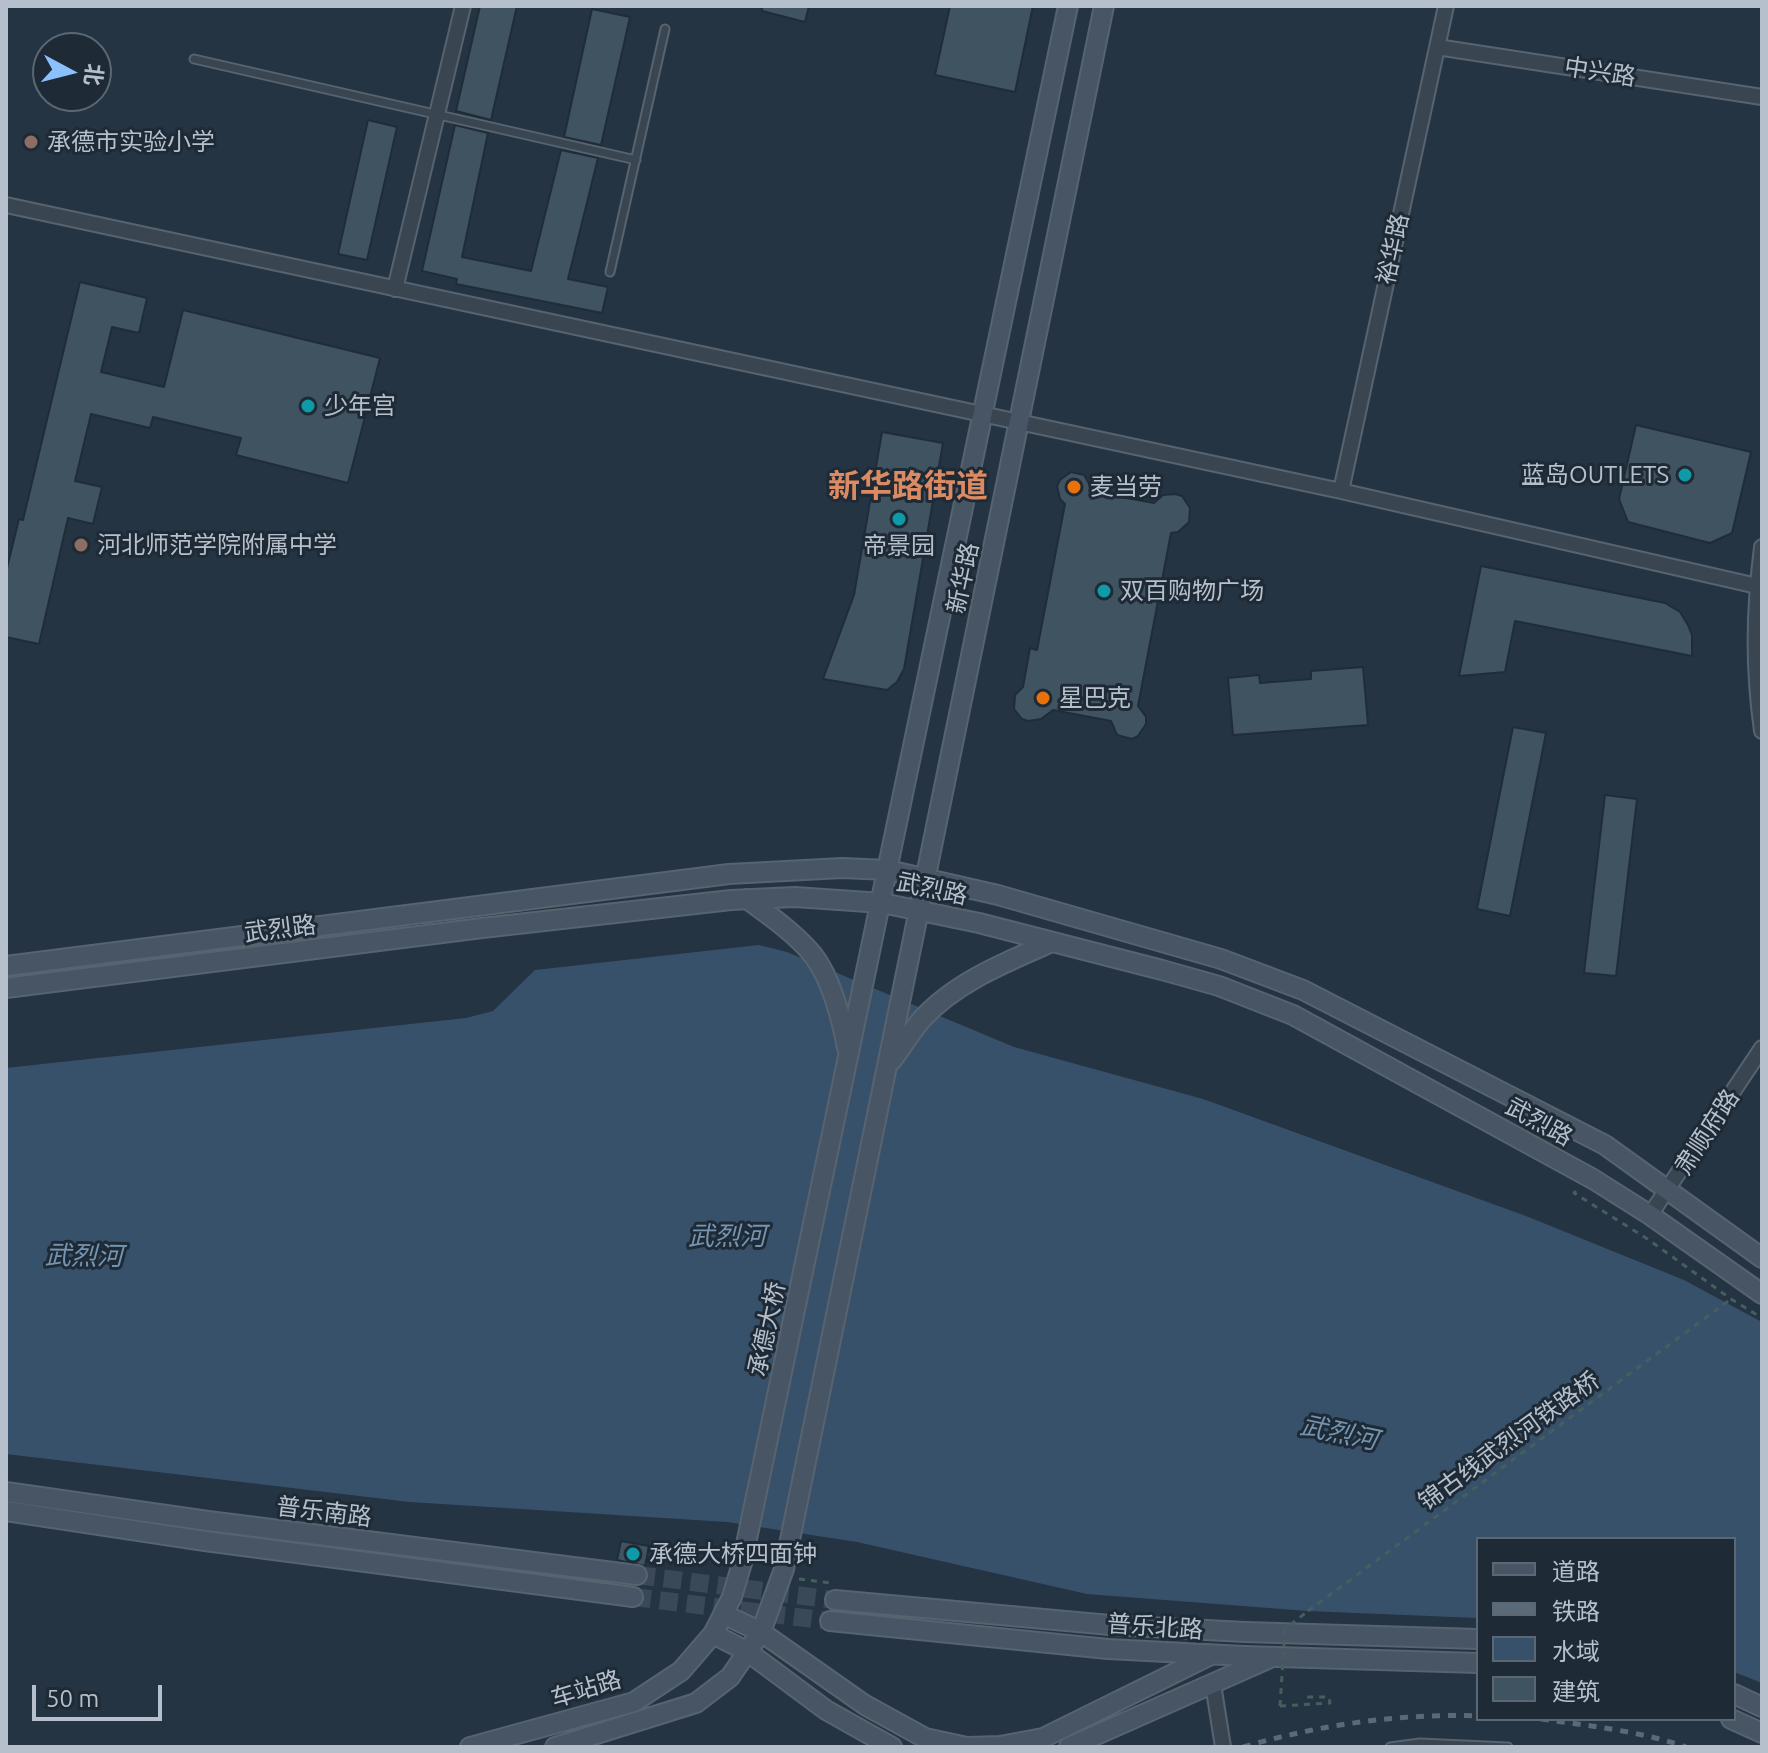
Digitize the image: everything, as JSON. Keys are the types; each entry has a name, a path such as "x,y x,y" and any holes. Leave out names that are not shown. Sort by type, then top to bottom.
{"main road":[{"name":"新华路","path":"849,1058 1068,6"},
{"name":"新华路","path":"888,1065 1104,6"},
{"name":"武烈路","path":"6,966 729,874 842,868 888,870 998,895 1221,959 1303,990 1605,1145 1762,1258"},
{"name":"武烈路","path":"6,988 482,928 747,899 795,897 882,903 1052,942 1219,986 1293,1015 1593,1179 1762,1294"},
{"path":"747,899 781,924 814,957 841,1014 849,1058"},
{"path":"888,1065 923,1019 957,988 1052,942"},
{"name":"承德大桥","path":"742,1563 849,1058"},
{"name":"车站路","path":"555,1747 696,1703 730,1677 761,1632 784,1569 888,1065"},
{"name":"普乐南路","path":"6,1492 208,1521 637,1575"},
{"name":"普乐南路","path":"6,1511 205,1541 633,1597"},
{"name":"车站路","path":"470,1747 634,1702 681,1671 713,1634 732,1597 742,1563"},
{"name":"普乐北路","path":"835,1600 1110,1625 1476,1639"},
{"path":"723,1614 761,1632 865,1705 925,1738 967,1747 1000,1746 1043,1738 1261,1633"},
{"name":"普乐北路","path":"830,1621 1108,1649 1476,1663"},
{"path":"713,1634 748,1652 826,1710 892,1747"},
{"path":"1069,1747 1273,1657"},
{"path":"1736,1695 1762,1707"},
{"path":"1735,1721 1762,1733"}],"street":[{"path":"395,289 463,6"},
{"name":"裕华路","path":"1341,491 1446,6"},
{"name":"中兴路","path":"1437,47 1762,97"},
{"path":"6,205 1341,491 1757,586"},
{"path":"1762,547 1754,657 1762,731"},
{"name":"肃顺府路","path":"1650,1215 1762,1048"},
{"path":"1213,1684 1223,1747"}],"lane":[{"path":"610,272 665,29"},
{"path":"194,59 636,160"},
{"path":"1390,1747 1420,1743 1508,1747"}],"path":[{"path":"1574,1193 1762,1318"},
{"name":"锦古线武烈河铁路桥","path":"1302,1697 1329,1697 1330,1703 1280,1706 1285,1629 1731,1299"}],"water":[{"name":"武烈河","path":"759,945 787,952 1014,1047 1203,1099 1526,1216 1684,1280 1762,1322 1762,1683 1736,1673 1736,1537 1476,1537 1476,1618 1308,1611 1087,1594 857,1542 727,1522 410,1502 6,1454 6,1068 466,1018 493,1011 535,970"}],"building":[{"path":"480,6 517,6 491,120 456,111"},
{"path":"762,6 809,6 805,22 762,11"},
{"path":"950,6 1033,6 1015,92 935,75"},
{"path":"592,9 630,17 601,145 564,137"},
{"path":"368,120 397,127 367,260 338,254"},
{"path":"455,125 488,133 462,257 531,271 561,150 598,158 568,279 608,287 602,313 456,284 457,279 422,271"},
{"path":"80,282 147,298 139,333 112,327 101,372 164,387 183,310 380,358 348,483 236,455 241,438 153,417 150,428 91,414 75,481 102,487 93,524 68,518 39,644 6,637 6,572 19,519 23,520"},
{"name":"蓝岛OUTLETS","path":"1636,425 1751,452 1732,533 1710,543 1628,522 1619,499"},
{"name":"帝景园","path":"882,432 943,443 904,669 897,682 887,690 823,679 854,595"},
{"name":"双百购物广场","path":"1071,472 1084,475 1094,492 1154,503 1163,495 1175,494 1182,496 1190,508 1189,522 1178,532 1171,533 1138,706 1146,717 1146,724 1132,739 1117,735 1111,721 1053,710 1041,719 1028,721 1014,709 1015,695 1023,687 1030,648 1037,650 1065,504 1060,499 1057,486"},
{"path":"1481,566 1665,603 1680,612 1688,625 1692,635 1692,656 1515,621 1505,672 1459,676"},
{"path":"1363,667 1368,725 1233,735 1228,678 1259,675 1260,683 1311,679 1311,671"},
{"path":"1513,727 1546,733 1510,916 1477,909"},
{"path":"1605,795 1637,799 1616,976 1584,973"},
{"name":"承德大桥四面钟","path":"621,1541 649,1546 645,1566 617,1560"}],"tunnel":[{"path":"637,1575 835,1600"},
{"path":"633,1597 830,1621"}],"railway":[{"path":"1243,1747 1301,1732 1359,1722 1419,1716 1476,1716"},
{"path":"1555,1721 1633,1733 1686,1747"}],"place":[{"name":"承德市实验小学","path":"31,142"},
{"name":"少年宫","path":"308,406"},
{"name":"蓝岛OUTLETS","path":"1685,475"},
{"name":"麦当劳","path":"1074,487"},
{"name":"帝景园","path":"899,519"},
{"name":"河北师范学院附属中学","path":"81,545"},
{"name":"双百购物广场","path":"1104,591"},
{"name":"星巴克","path":"1043,698"},
{"name":"承德大桥四面钟","path":"633,1554"}],"district":[{"name":"新华路街道","path":"908,486"}]}
